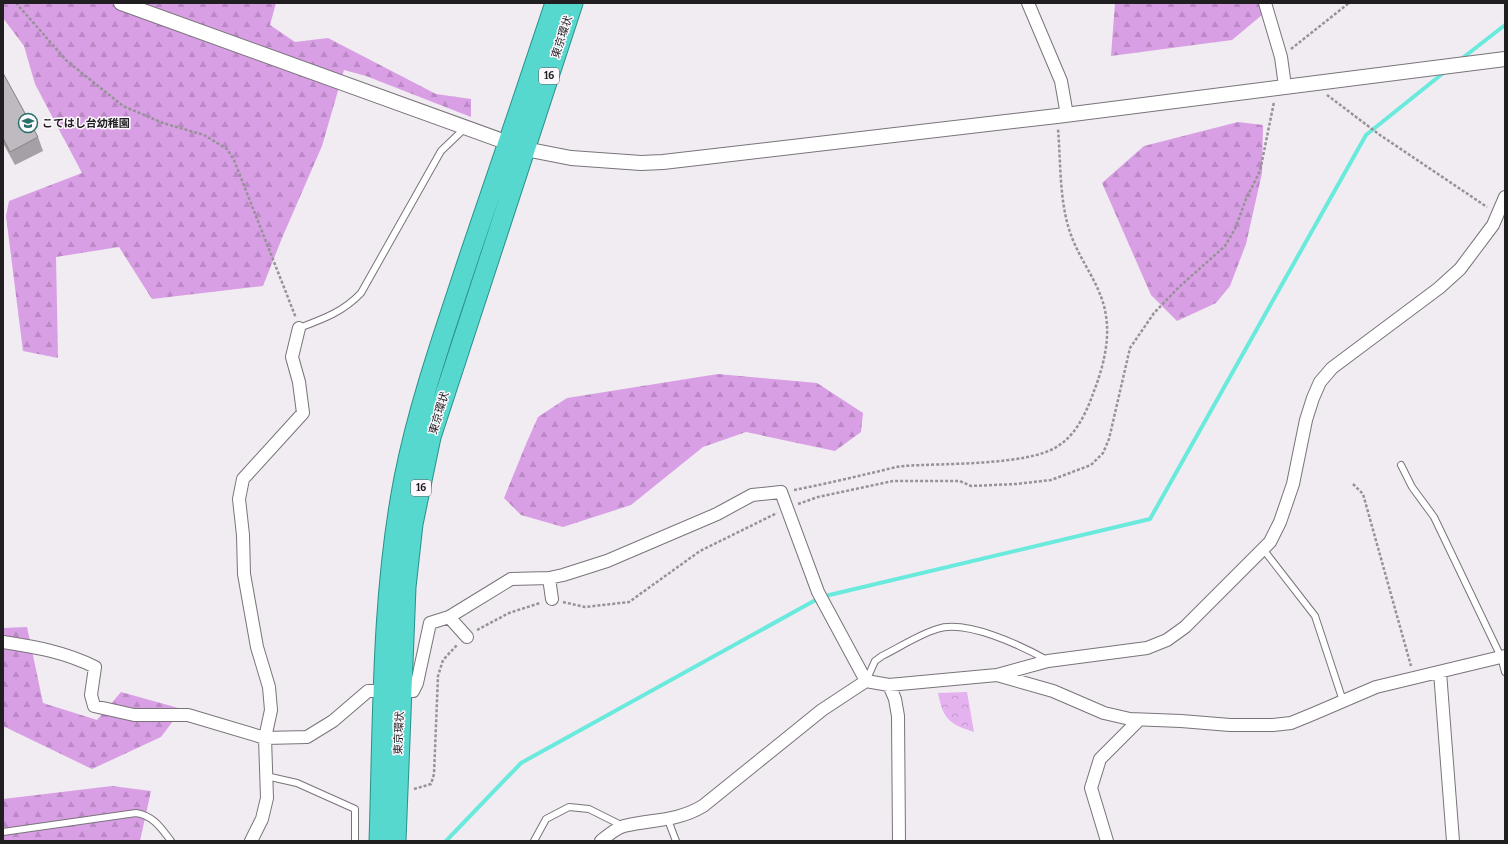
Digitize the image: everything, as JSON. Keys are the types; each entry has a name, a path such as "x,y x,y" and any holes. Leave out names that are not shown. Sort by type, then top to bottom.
{"highway":[{"name":"東京環状","path":"379,841 392,690 413,524 431,437 516,146 554,3"},
{"name":"東京環状","path":"516,146 573,3"},
{"name":"東京環状","path":"392,690 396,841"}],"street":[{"path":"121,3 516,146 571,158 641,163 1062,116 1467,62 1505,59"},
{"path":"1028,3 1060,81 1062,116"},
{"path":"1265,3 1281,57 1281,87"},
{"path":"600,841 623,826 668,820 692,813 703,806 822,710 866,681 890,685 997,675 1048,661 1147,648 1167,640 1185,627 1270,542 1280,522 1293,484 1306,420 1320,382 1332,368 1439,288 1460,269 1493,225 1501,212 1505,197"},
{"path":"251,841 262,819 267,798 265,738 271,710 269,687 257,647 244,574 243,535 239,499 243,479 303,413 299,382 292,357 299,328"},
{"path":"3,642 49,649 75,657 95,667 91,695 94,706 134,715 188,715 265,738 312,736 333,721 368,691 413,691 417,683 430,623 449,618 511,579 549,578 563,575 606,561 717,514 752,495 781,492 821,598 866,681"},
{"path":"549,578 552,599"},
{"path":"449,618 467,637"},
{"path":"997,675 1053,692 1104,713 1139,720 1273,726 1291,723 1376,687 1503,657"},
{"path":"1440,672 1453,841"},
{"path":"890,685 895,699 898,716 899,841"},
{"path":"1107,841 1091,788 1100,759 1139,720"}],"lane":[{"path":"299,328 337,313 351,304 361,293 440,151 466,128"},
{"path":"1401,465 1412,487 1434,517 1503,657 1505,672"},
{"path":"1263,549 1315,616 1343,701"},
{"path":"866,681 875,662 882,656 942,627 979,631 1015,643 1048,661"},
{"path":"266,776 297,783 355,809 355,841"},
{"path":"534,841 546,819 569,807 589,809 623,826"},
{"path":"3,832 136,813 144,814 155,820 171,841"},
{"path":"668,820 676,841"}],"path":[{"path":"16,3 67,61 123,106 163,123 204,135 227,149 234,160 299,328"},
{"path":"1281,57 1349,3"},
{"path":"1312,83 1376,132 1501,212"},
{"path":"411,790 431,784 434,774 438,676 443,660 451,650 467,637 483,626 509,613 552,599 585,607 629,602 700,551 788,508 818,497 892,481 960,481 972,486 1016,484 1052,480 1091,465 1103,453 1109,439 1130,348 1154,313 1178,288 1225,246 1236,229 1246,199 1260,171 1281,87"},
{"path":"781,492 902,466 1006,460 1038,455 1058,446 1079,424 1100,376 1107,339 1107,317 1103,300 1094,279 1082,260 1071,235 1063,206 1062,116"},
{"path":"1353,484 1364,494 1415,678"}],"green space":[{"path":"3,3 276,3 270,25 295,42 328,38 436,94 471,99 471,117 366,76 344,70 322,146 263,286 152,299 119,247 56,257 58,358 23,351 6,216 9,201 82,173 35,84 24,46 3,18"},
{"path":"1115,3 1259,3 1262,15 1232,40 1111,56"},
{"path":"1238,122 1263,125 1262,173 1246,244 1230,286 1216,303 1177,321 1151,295 1102,183 1144,146"},
{"path":"718,374 817,383 863,413 861,432 835,451 746,432 703,447 631,505 563,527 521,515 504,498 538,417 567,398"},
{"path":"27,627 43,703 97,720 121,692 182,709 161,737 92,769 3,726 3,628"},
{"path":"967,692 974,732 953,723 948,719 942,709 938,693"},
{"path":"112,786 151,791 140,841 3,841 3,799"}],"building":[{"path":"3,73 38,137 10,152 3,138"}],"waterway":[{"path":"1460,60 1505,25"},
{"path":"446,841 521,763 821,597 1150,519 1366,135 1447,70"}],"place":[{"name":"こてはし台幼稚園","path":"28,123"}]}
